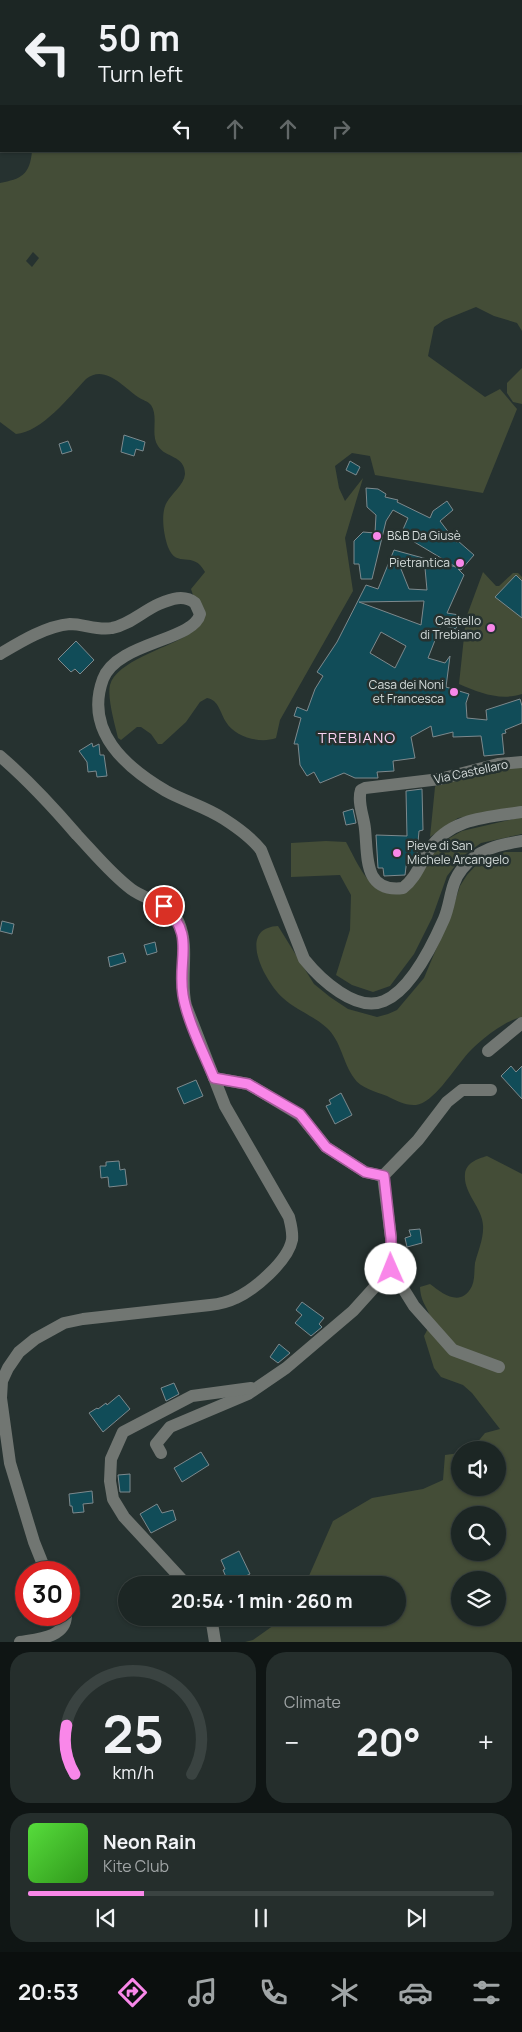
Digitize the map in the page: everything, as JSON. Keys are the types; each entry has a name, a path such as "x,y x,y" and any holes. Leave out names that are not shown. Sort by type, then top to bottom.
{"street":[{"path":"0,654 51,628 70,624 110,629 125,624 156,605 170,600 183,598 195,603 200,614 194,625 187,630 149,644 119,660 106,672 99,697 99,712 106,738 117,754 140,773 166,791 222,818 251,839 261,850 304,959 332,987 350,998 371,1003 382,1002 393,996 420,964 445,918 455,878 461,870 480,852 495,845 522,841"},
{"path":"0,756 21,774 93,852 132,890 164,906 175,916 183,935 183,994 214,1078 232,1120 289,1217 292,1230 292,1241 288,1252 276,1266 239,1297 227,1302 210,1305 83,1319 64,1323 35,1339 19,1352 2,1381 1,1398 10,1463 42,1561"},
{"name":"Via Castellaro","path":"522,762 498,764 440,779 361,790 368,866 377,883 386,889 403,888 409,884 437,839 461,823 522,812"},
{"path":"488,1051 522,1023"},
{"path":"214,1078 248,1084 300,1114 326,1147 365,1172 384,1176"},
{"path":"491,1090 462,1090 447,1102 418,1140 384,1176 391,1238 391,1269 414,1306 453,1350 499,1367"},
{"path":"161,1453 156,1444 170,1427 248,1394 286,1368 353,1311 391,1269"},
{"path":"179,1576 124,1517 113,1499 110,1481 111,1459 123,1432 192,1396 258,1387"},
{"path":"20,1642 49,1637 62,1626"},
{"path":"212,1626 215,1642"}],"green space":[{"path":"32,152 522,152 522,331 517,323 494,316 476,307 444,320 434,327 428,356 485,397 500,389 517,409 483,493 375,475 370,456 352,453 335,466 339,488 345,501 363,478 345,538 353,591 280,720 276,738 256,740 235,732 226,722 217,704 207,698 200,702 186,722 162,744 158,744 151,734 141,727 137,727 121,740 118,738 109,690 114,677 122,669 142,656 186,636 202,622 191,589 205,572 195,562 176,557 168,547 163,518 165,507 178,489 185,474 182,463 165,453 158,446 155,436 153,410 148,402 114,379 100,374 86,379 45,420 26,432 16,434 0,422 0,183 14,180 27,171","holes":["33,252 39,258 32,267 26,261"]},
{"path":"522,368 522,404 513,402 507,393 507,383"},
{"path":"483,572 496,586 499,586 513,573 518,573 522,577 522,694 506,697 498,696 482,693 459,684 466,618"},
{"path":"522,762 522,807 458,818 430,837 435,787 440,779"},
{"path":"522,817 522,834 481,843 463,856 447,876 432,918 414,954 390,986 373,992 352,985 336,975 350,930 351,895 340,875 291,877 291,843 346,842 368,880 381,890 389,893 446,840 462,831"},
{"path":"505,852 522,852 522,1017 498,1028 483,1039 469,1052 436,1093 422,1103 416,1105 405,1104 364,1087 350,1072 332,1033 322,1024 283,998 269,980 262,969 258,957 256,945 259,936 265,929 278,926 314,984 330,997 348,1009 377,1017 388,1014 397,1010 424,978 450,916 460,886 467,875 478,863"},
{"path":"487,1156 522,1174 522,1642 245,1642 253,1640 273,1626 406,1626 406,1576 309,1576 333,1521 372,1498 423,1489 443,1480 445,1455 451,1454 451,1496 506,1496 506,1441 478,1441 485,1433 500,1429 472,1393 463,1385 441,1377 434,1368 424,1336 430,1316 423,1302 420,1287 430,1284 440,1292 457,1298 468,1293 472,1286 475,1263 483,1235 483,1225 482,1218 467,1187 465,1174 467,1167 476,1160"}],"building":[{"path":"124,435 145,442 143,451 136,449 134,456 121,452"},
{"path":"68,441 72,451 62,454 59,444"},
{"path":"350,461 360,467 356,475 346,470"},
{"path":"366,488 378,489 386,494 385,497 398,500 397,502 430,518 433,511 447,501 453,510 440,521 456,542 458,541 474,555 461,570 458,569 464,575 447,613 459,615 456,629 441,625 428,658 445,663 450,656 446,687 469,694 466,703 467,718 487,720 486,710 520,699 522,723 505,730 506,733 502,734 504,754 484,756 481,736 453,737 453,732 433,737 431,726 411,737 415,758 393,761 394,771 377,772 378,778 355,778 344,773 320,783 314,772 307,776 300,765 298,744 294,744 301,718 294,716 297,707 307,711 315,689 323,676 317,672 337,642 366,585 378,589 394,550 456,567 401,534 408,518 393,510 386,521 372,579 361,579 359,564 354,564 354,541 363,532 375,533 376,515 367,507","holes":["399,564 425,568 427,590 409,589","424,601 421,625 359,602","381,632 406,646 395,668 370,653"]},
{"path":"516,575 522,581 522,618 495,597"},
{"path":"76,641 94,660 80,674 75,669 71,672 58,659"},
{"path":"92,743 93,747 99,744 100,755 104,755 107,776 97,777 96,771 88,772 87,762 79,751"},
{"name":"Pieve di San Michele Arcangelo","path":"422,789 423,830 419,831 415,859 407,859 405,875 384,876 383,868 378,868 376,835 407,836 406,791"},
{"path":"353,809 356,823 346,825 343,812"},
{"path":"2,921 14,924 12,934 0,931"},
{"path":"155,942 157,952 147,955 144,945"},
{"path":"123,953 126,962 110,967 108,957"},
{"path":"511,1066 516,1072 522,1066 522,1099 501,1076"},
{"path":"196,1080 203,1096 184,1104 177,1088"},
{"path":"341,1093 352,1115 335,1124 326,1106 331,1104 329,1100"},
{"path":"119,1161 120,1170 125,1169 127,1185 109,1187 108,1177 101,1178 100,1166 106,1166 106,1162"},
{"path":"420,1229 422,1243 407,1247 405,1238 411,1236 409,1230"},
{"path":"302,1302 324,1318 319,1324 322,1327 311,1336 295,1323 302,1315 296,1310"},
{"path":"279,1344 290,1353 278,1363 270,1357"},
{"path":"174,1383 179,1394 166,1401 161,1388"},
{"path":"119,1395 130,1409 103,1432 89,1413 106,1403 107,1405"},
{"path":"201,1452 209,1465 182,1482 174,1468"},
{"path":"130,1474 130,1492 120,1492 118,1475"},
{"path":"92,1491 93,1503 83,1504 84,1512 73,1513 69,1494"},
{"path":"157,1504 162,1513 173,1510 176,1520 151,1533 140,1514"},
{"path":"239,1551 250,1574 246,1576 226,1576 221,1560"}],"place":[{"name":"B&B Da Giusè","path":"377,536"},
{"name":"Pietrantica","path":"460,563"},
{"name":"Castello di Trebiano","path":"491,628"},
{"name":"Casa dei Noni et Francesca","path":"454,692"},
{"name":"Pieve di San Michele Arcangelo","path":"397,853"}],"district":[{"name":"TREBIANO","path":"357,738"}],"route":[{"path":"164,906 175,916 183,935 183,994 214,1078 248,1084 300,1114 326,1147 365,1172 384,1176 391,1238 391,1269"}]}
